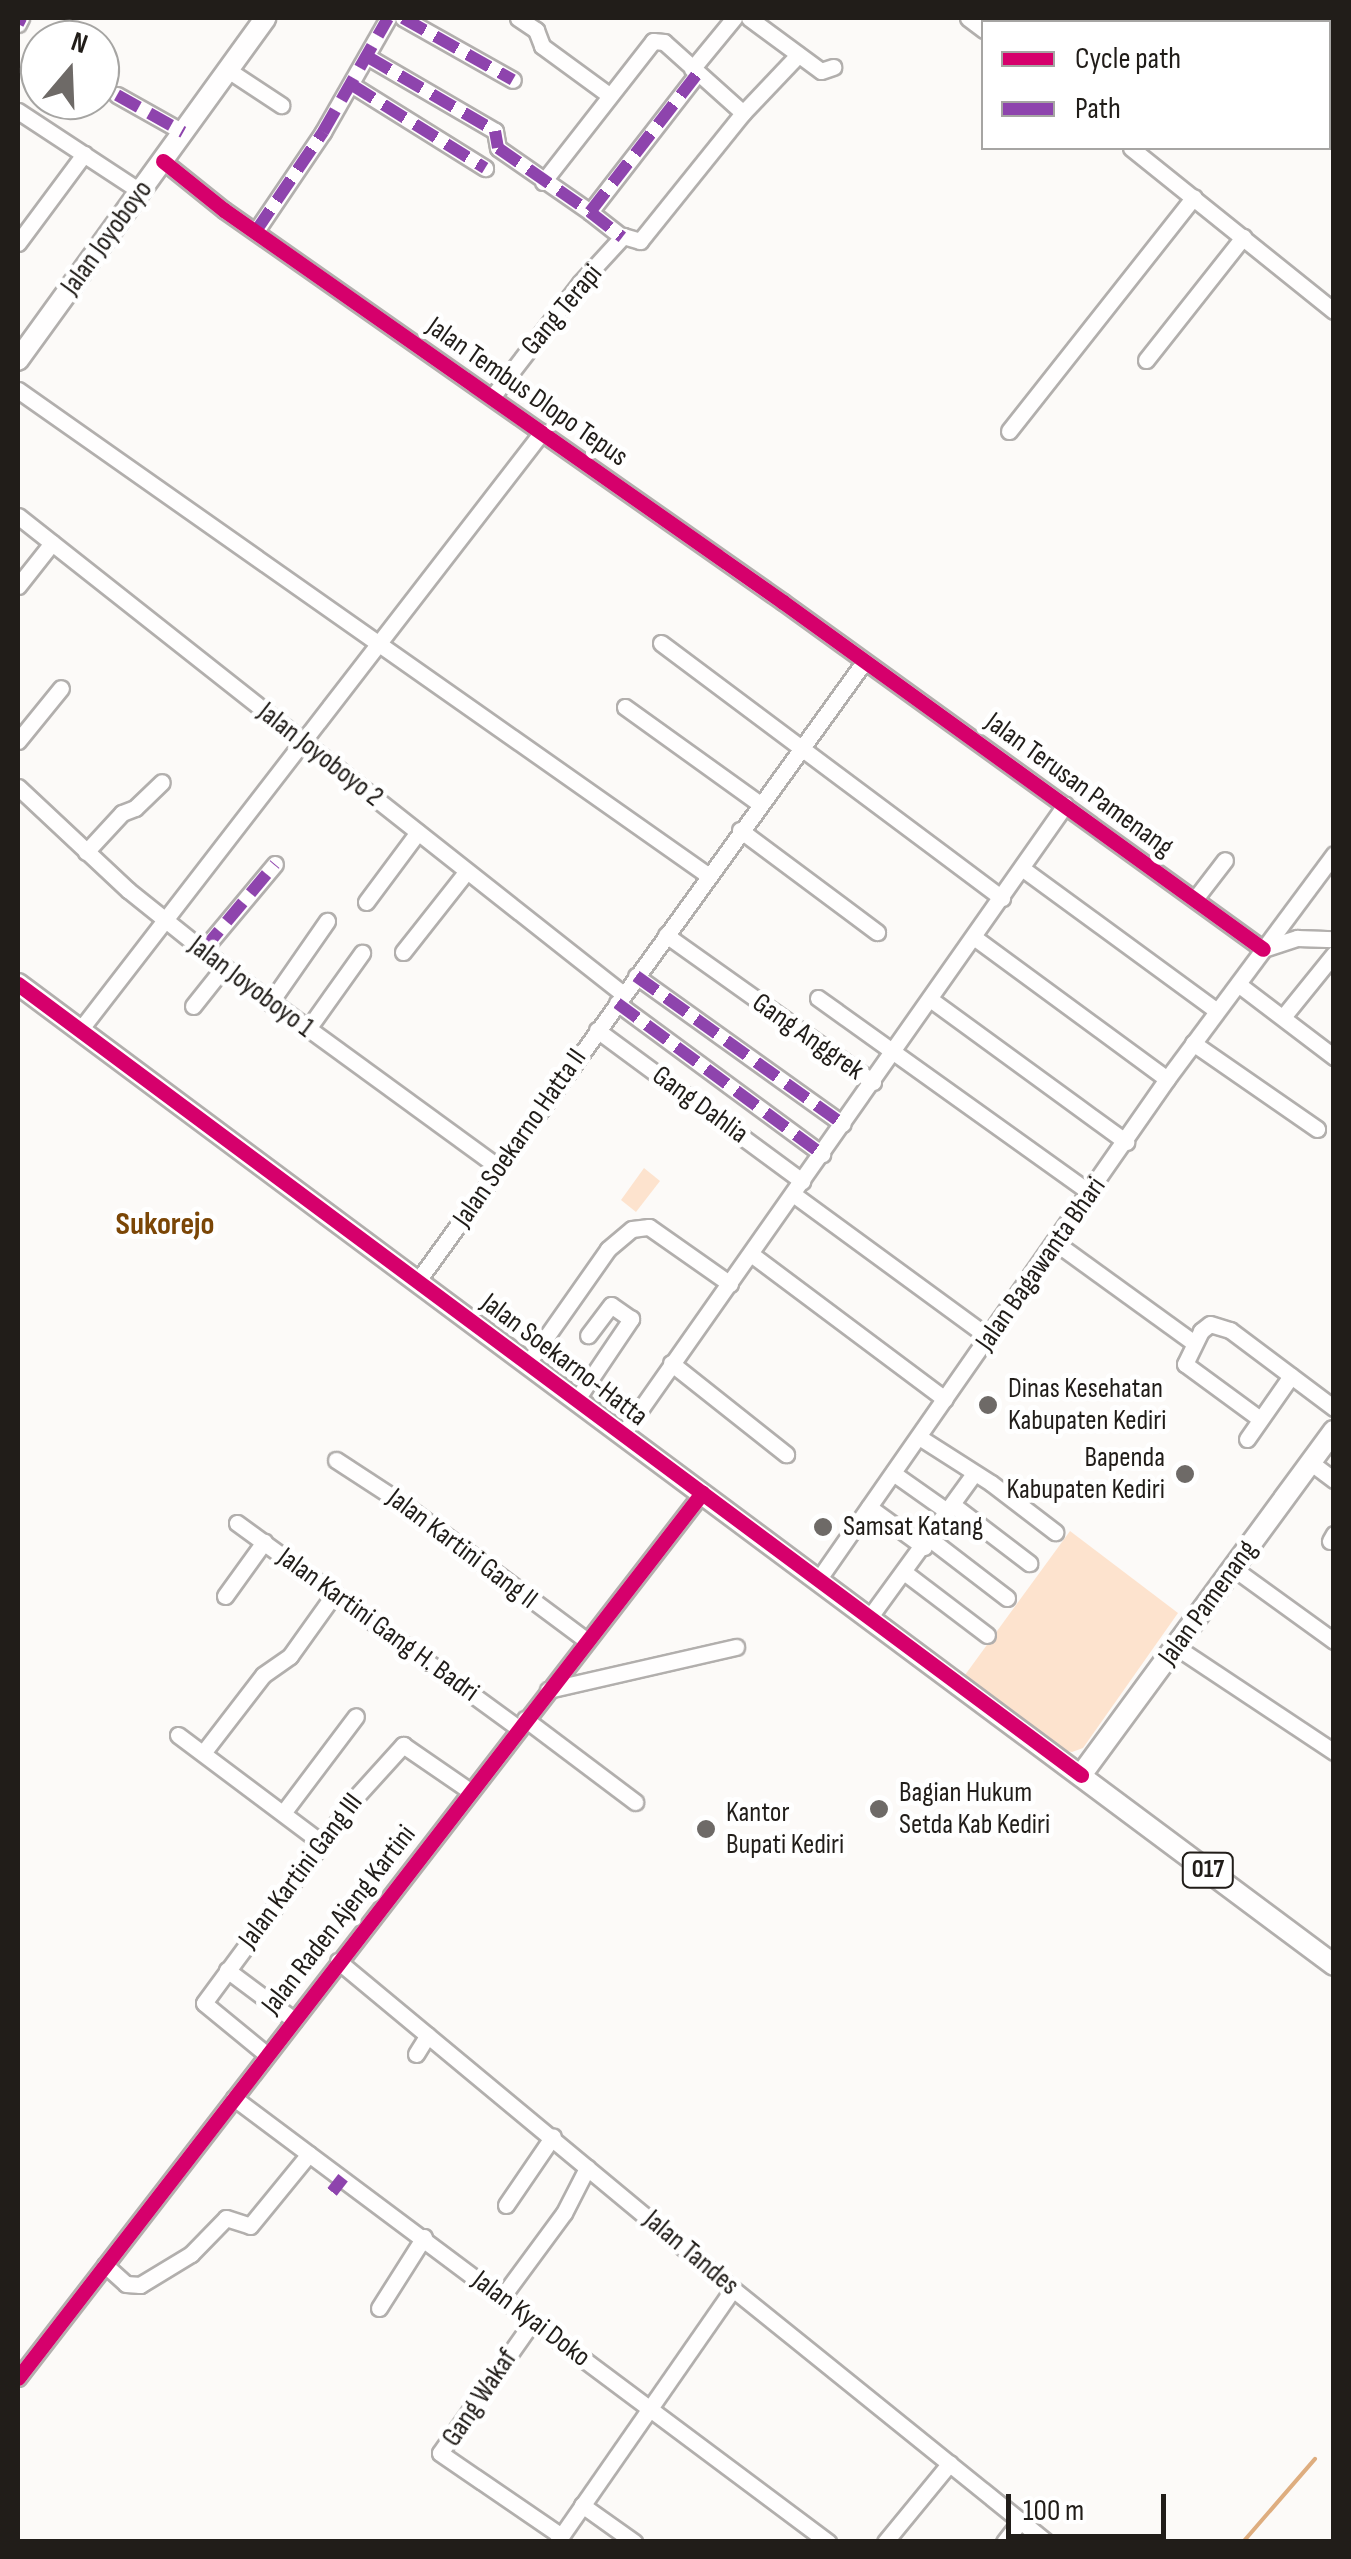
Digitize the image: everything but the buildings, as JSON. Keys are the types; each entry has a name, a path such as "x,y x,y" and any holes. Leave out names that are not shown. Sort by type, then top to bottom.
{"main road":[{"name":"Jalan Joyoboyo","path":"18,360 266,18"},
{"name":"Jalan Soekarno-Hatta","path":"18,985 1082,1775"},
{"name":"Jalan Pamenang","path":"1082,1775 1334,1431"},
{"name":"017","path":"1082,1775 1334,1965"}],"street":[{"path":"256,231 352,85 388,18"},
{"path":"403,18 513,80"},
{"path":"518,18 540,24 542,46 608,95"},
{"path":"590,212 734,18"},
{"path":"749,18 798,55 829,70"},
{"path":"543,182 653,40 664,42 743,112"},
{"name":"Gang Terapi","path":"493,396 580,283 629,240 798,55"},
{"path":"368,56 495,131 498,148 629,240"},
{"path":"228,70 281,105"},
{"path":"352,85 485,168"},
{"path":"120,97 183,132"},
{"path":"18,112 140,191"},
{"path":"1134,150 1334,311"},
{"path":"18,242 84,154"},
{"name":"Jalan Tembus Dlopo Tepus","path":"163,161 864,662"},
{"path":"1008,431 1194,197"},
{"path":"1146,360 1243,237"},
{"path":"18,390 708,876"},
{"path":"80,1030 542,432"},
{"name":"Jalan Joyoboyo 2","path":"18,516 468,871 620,999 822,1154"},
{"path":"18,586 52,543"},
{"path":"662,643 1002,898"},
{"name":"Jalan Soekarno Hatta II","path":"417,1282 864,662"},
{"name":"Jalan Terusan Pamenang","path":"864,662 1263,949"},
{"path":"18,742 61,688"},
{"path":"625,708 760,804"},
{"path":"86,852 122,813 135,808 162,782"},
{"name":"Jalan Joyoboyo 1","path":"18,787 86,852 224,967 500,1168"},
{"path":"623,1434 1065,805"},
{"path":"740,830 877,932"},
{"path":"366,902 418,832"},
{"name":"Jalan Bagawanta Bhari","path":"818,1580 1167,1079 1334,854"},
{"path":"1195,899 1224,860"},
{"path":"203,950 275,864"},
{"path":"1023,869 1216,1011"},
{"path":"403,952 468,871"},
{"path":"270,1003 328,921"},
{"name":"Gang Anggrek","path":"666,934 873,1082"},
{"path":"975,938 1167,1079"},
{"path":"1263,949 1297,938 1334,938"},
{"path":"306,1030 362,953"},
{"path":"1284,1017 1334,954"},
{"path":"194,1006 224,967"},
{"path":"636,976 844,1124"},
{"path":"1238,984 1334,1057"},
{"path":"818,998 1090,1193"},
{"path":"930,999 1126,1142"},
{"name":"Gang Dahlia","path":"598,1030 990,1338"},
{"path":"1193,1044 1317,1128"},
{"path":"528,1363 608,1249 632,1228 648,1228 730,1284"},
{"path":"1056,1243 1194,1343"},
{"path":"750,1254 945,1400"},
{"path":"577,1399 631,1320 611,1305 588,1335"},
{"path":"1260,1419 1188,1368 1184,1361 1201,1331 1217,1323 1334,1408"},
{"path":"671,1363 786,1454"},
{"path":"1247,1439 1291,1376"},
{"path":"919,1438 991,1483 1055,1532"},
{"name":"Jalan Kartini Gang II","path":"336,1460 402,1503 586,1640"},
{"path":"1310,1462 1334,1480"},
{"path":"894,1473 1029,1563"},
{"path":"869,1618 973,1475"},
{"name":"Jalan Raden Ajeng Kartini","path":"18,2378 702,1494"},
{"path":"869,1507 1007,1598"},
{"name":"Jalan Kartini Gang H. Badri","path":"237,1522 636,1802"},
{"path":"225,1596 264,1542"},
{"path":"1233,1568 1333,1638"},
{"path":"904,1572 987,1635"},
{"path":"203,1753 263,1675 290,1656 335,1593"},
{"path":"548,1690 736,1646"},
{"path":"1176,1647 1334,1752"},
{"path":"284,1813 356,1716"},
{"path":"178,1735 322,1843"},
{"name":"Jalan Kartini Gang III","path":"266,2054 204,2006 322,1843 398,1747 411,1749 470,1792"},
{"name":"Jalan Tandes","path":"338,1961 733,2289 1048,2542"},
{"path":"227,1970 294,2020"},
{"path":"416,2054 428,2035"},
{"name":"Jalan Kyai Doko","path":"234,2098 309,2154 337,2185 424,2238 828,2542"},
{"path":"506,2205 553,2136"},
{"path":"104,2265 126,2284 140,2285 191,2254 226,2218 243,2226 251,2225 309,2154"},
{"path":"502,2296 564,2214 587,2168"},
{"path":"380,2308 424,2238"},
{"path":"559,2539 733,2289"},
{"name":"Gang Wakaf","path":"533,2321 440,2452 559,2539"},
{"path":"885,2542 950,2463"},
{"path":"582,2504 633,2541"},
{"path":"1004,2542 1021,2520"}],"shaded area":[{"path":"644,1168 660,1181 636,1212 621,1200"},
{"path":"1070,1531 1178,1613 1083,1748 1072,1752 1062,1750 965,1675"}],"waterway":[{"path":"1243,2542 1315,2459"}],"marked path":[{"path":"18,24 21,18"},
{"path":"249,227 256,231 323,132 388,18"},
{"path":"403,18 513,80"},
{"path":"368,57 495,131 498,148 590,212 697,74"},
{"path":"352,85 485,168"},
{"path":"120,97 183,132"},
{"path":"590,212 622,237"},
{"path":"203,950 275,864"},
{"path":"636,976 843,1124"},
{"path":"617,1003 822,1154"},
{"path":"332,2192 343,2178"}],"cycle path":[{"path":"163,161 224,210 783,602 1263,949"},
{"path":"18,984 1081,1775"},
{"path":"18,2378 702,1493"}],"place":[{"name":"Dinas Kesehatan Kabupaten Kediri","path":"988,1405"},
{"name":"Bapenda Kabupaten Kediri","path":"1185,1474"},
{"name":"Samsat Katang","path":"823,1527"},
{"name":"Bagian Hukum Setda Kab Kediri","path":"879,1809"},
{"name":"Kantor Bupati Kediri","path":"706,1829"}],"district":[{"name":"Sukorejo","path":"165,1225"}]}
